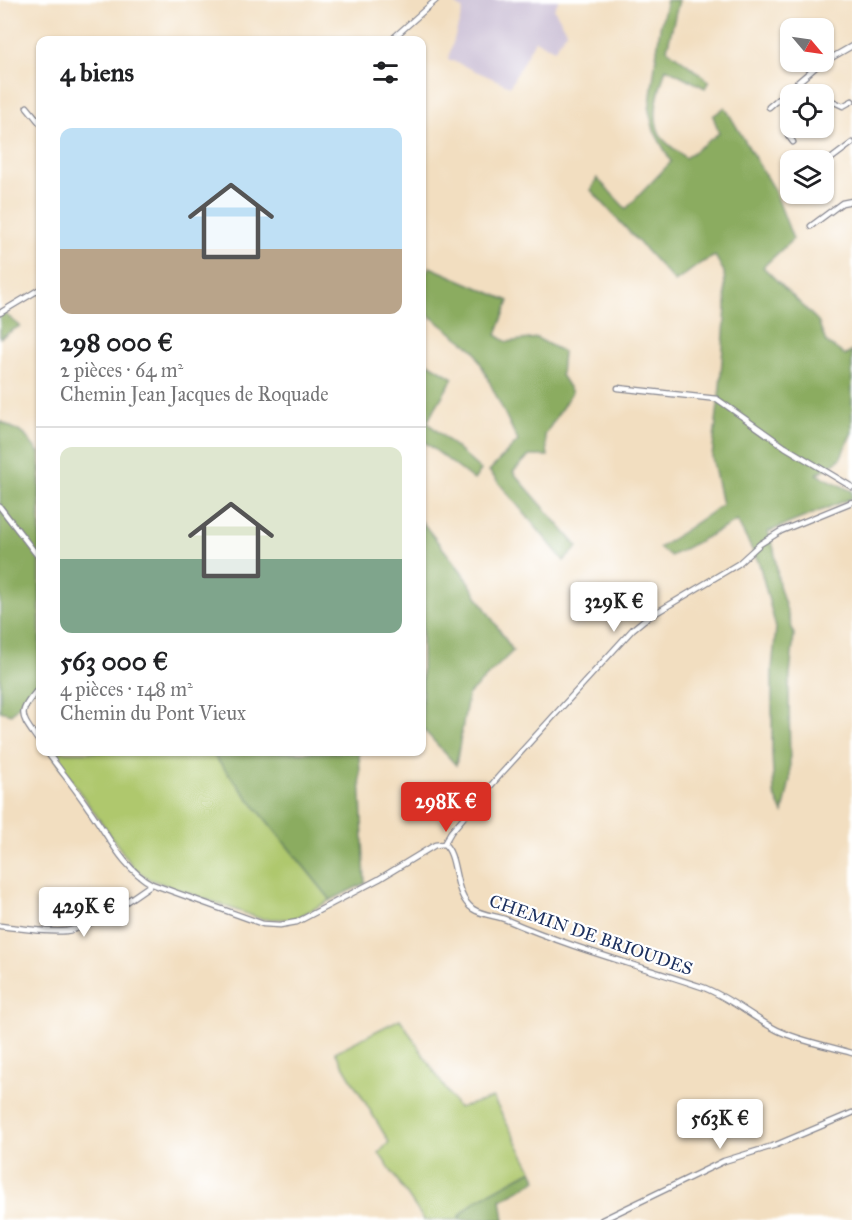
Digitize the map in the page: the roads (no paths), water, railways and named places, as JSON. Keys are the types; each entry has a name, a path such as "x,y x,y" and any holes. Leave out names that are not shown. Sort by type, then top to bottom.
{"street":[{"path":"396,36 435,0"},
{"path":"411,11 418,16"},
{"path":"769,107 817,66 852,46"},
{"path":"834,102 843,106 852,101"},
{"path":"27,106 36,118"},
{"path":"790,138 793,142"},
{"path":"834,156 852,143"},
{"path":"812,226 842,202 852,201"},
{"path":"0,313 36,291"},
{"path":"618,388 717,399 785,447 852,487"},
{"path":"50,756 88,806 130,869 140,878 262,924 280,925 297,921 379,879 435,845 444,844 451,831 499,776 625,637 644,620 738,564 760,544 781,531 852,502"},
{"path":"0,507 36,555"},
{"path":"36,692 22,712 24,720 36,737"},
{"name":"CHEMIN DE BRIOUDES","path":"444,844 451,854 455,877 465,900 477,911 495,915 541,936 705,988 779,1031 852,1053"},
{"path":"0,926 66,931 81,927 130,900 152,884"},
{"path":"602,1220 724,1161 776,1145 852,1113"},
{"path":"617,1212 621,1220"}]}
